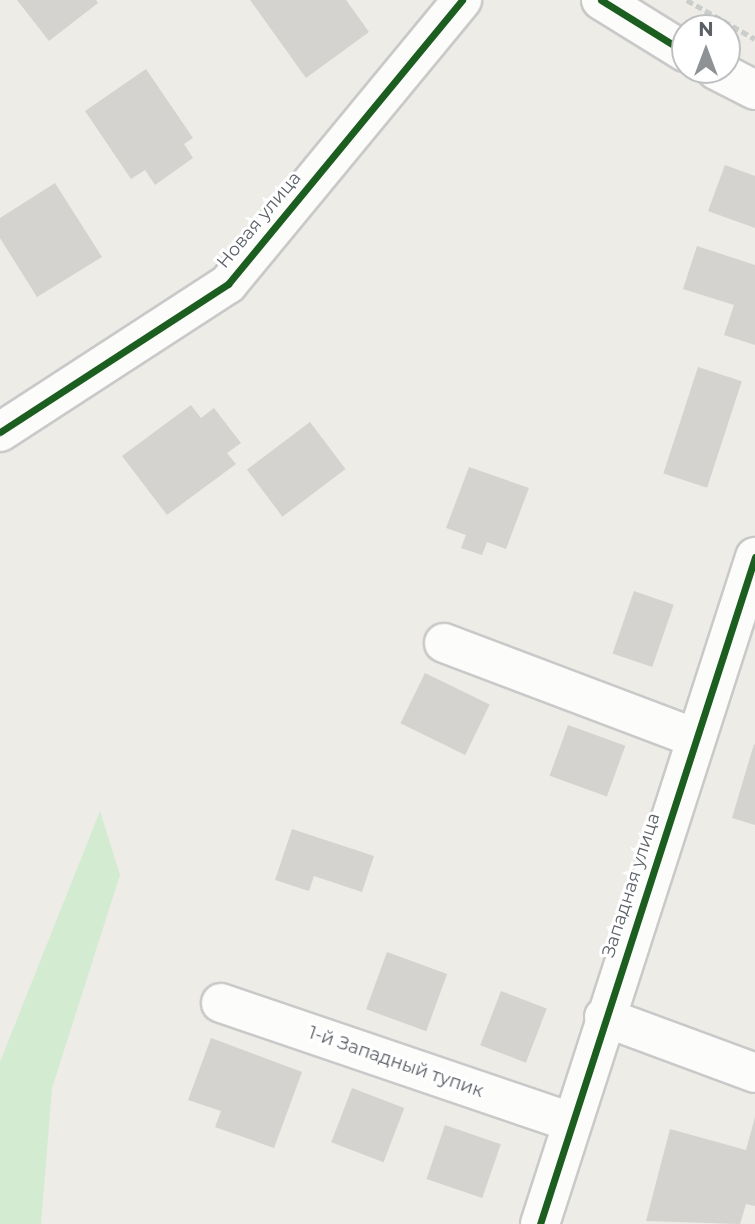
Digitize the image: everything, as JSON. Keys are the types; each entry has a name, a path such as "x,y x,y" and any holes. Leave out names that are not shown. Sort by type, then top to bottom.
{"street":[{"name":"Новая улица","path":"0,432 228,284 462,0"},
{"path":"601,0 671,43"},
{"name":"Западная улица","path":"540,1224 570,1122 755,556"},
{"path":"444,643 695,738"},
{"name":"1-й Западный тупик","path":"221,1003 570,1122"},
{"path":"604,1017 755,1073"}],"path":[{"path":"687,0 755,39"}],"green space":[{"path":"100,811 120,875 52,1088 41,1224 0,1224 0,1062"}],"building":[{"path":"17,0 96,0 98,3 49,41"},
{"path":"250,0 346,0 369,32 306,78"},
{"path":"146,69 193,138 184,144 193,158 155,185 145,170 131,179 85,111"},
{"path":"725,165 755,176 755,228 708,211"},
{"path":"55,183 102,257 37,297 0,238 0,218"},
{"path":"697,246 755,265 755,345 724,335 734,305 683,289"},
{"path":"698,367 742,381 707,488 663,474"},
{"path":"191,405 201,418 214,408 241,443 227,453 236,464 167,515 122,456"},
{"path":"310,422 346,469 282,517 247,470"},
{"path":"469,467 529,488 506,549 487,542 482,555 461,548 466,535 446,528"},
{"path":"634,591 674,605 652,667 613,653"},
{"path":"425,673 490,705 465,755 400,723"},
{"path":"568,725 625,746 607,797 550,776"},
{"path":"755,745 755,825 732,818"},
{"path":"292,829 374,856 362,892 314,876 309,891 275,880"},
{"path":"387,952 447,974 426,1031 366,1009"},
{"path":"501,991 547,1009 526,1063 480,1045"},
{"path":"211,1038 302,1072 274,1148 215,1127 221,1111 188,1100"},
{"path":"352,1088 404,1108 383,1162 331,1142"},
{"path":"755,1117 755,1206 746,1204 740,1224 646,1221 670,1129 746,1150"},
{"path":"445,1125 501,1144 482,1198 426,1179"}],"cycle path":[{"path":"0,432 228,284 462,0"},
{"path":"601,0 671,43"},
{"path":"540,1224 755,557"}]}
